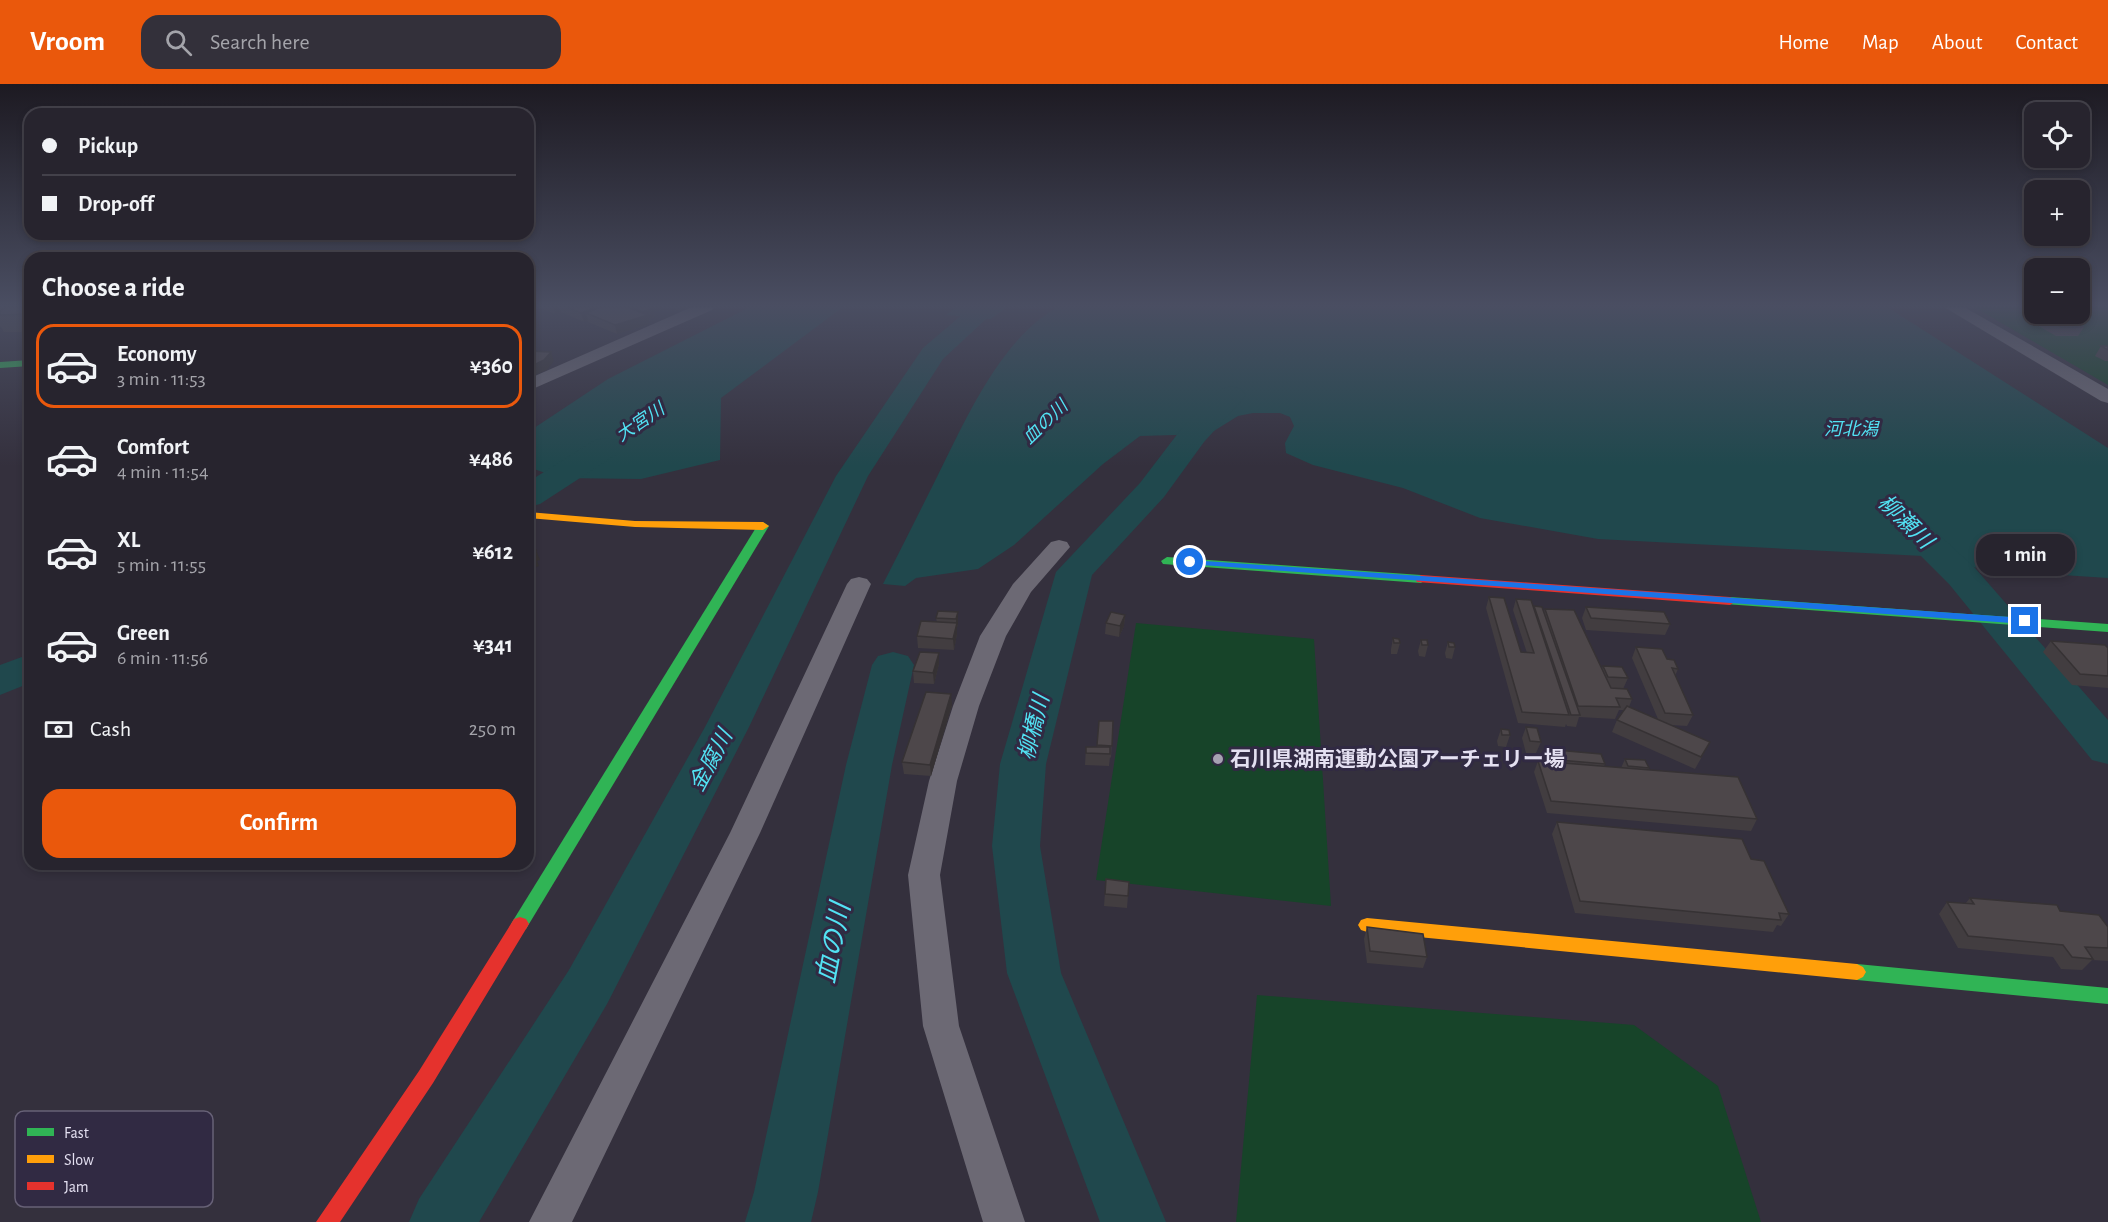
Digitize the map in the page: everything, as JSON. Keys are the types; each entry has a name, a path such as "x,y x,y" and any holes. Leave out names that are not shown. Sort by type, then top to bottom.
{"street":[{"path":"534,383 586,360"},
{"path":"2044,360 2108,397"},
{"path":"0,365 24,363"},
{"path":"327,1222 426,1077 763,525 635,524 534,516"},
{"path":"1004,1222 941,1026 924,875 943,781 966,706 993,636 1021,589 1059,547"},
{"path":"1167,561 2108,628"},
{"path":"550,1222 745,833 859,584"},
{"path":"1367,925 2108,996"}],"green space":[{"path":"2065,360 2108,360 2108,385"},
{"name":"石川県湖南運動公園アーチェリー場","path":"1136,623 1314,639 1331,906 1096,880"},
{"path":"1257,995 1634,1025 1718,1086 1761,1222 1236,1222"}],"water":[{"path":"645,360 772,360 721,398 720,460 641,479 560,478 534,469 534,428 608,379"},
{"name":"河北潟","path":"1002,360 1970,360 2108,448 2108,578 1987,570 1923,556 1598,539 1480,518 1403,488 1313,465 1286,453 1285,443 1294,426 1290,417 1280,413 1253,413 1238,416 1209,434 1140,436 1103,464 1014,545 978,569 916,578 905,586 883,584 960,431"}],"building":[{"path":"534,360 544,360 534,365"},
{"path":"1489,597 1504,598 1521,652 1534,653 1516,599 1531,600 1569,715 1522,712"},
{"path":"1534,606 1542,607 1580,715 1571,715"},
{"path":"1586,607 1664,612 1670,624 1591,618"},
{"path":"1545,609 1574,610 1611,688 1627,689 1632,699 1616,698 1620,707 1578,706"},
{"path":"938,611 958,612 956,619 936,618"},
{"path":"1111,612 1125,615 1120,626 1106,623"},
{"path":"921,621 957,623 953,639 917,636"},
{"path":"1393,638 1399,639 1400,643 1394,643"},
{"path":"1421,640 1427,640 1428,645 1422,645"},
{"path":"2051,641 2105,645 2108,648 2108,676 2080,674"},
{"path":"1448,642 1454,643 1455,647 1449,647"},
{"path":"1636,647 1662,649 1667,659 1674,660 1678,669 1672,668 1693,715 1665,713"},
{"path":"920,652 939,653 933,673 913,671"},
{"path":"1603,666 1622,667 1628,678 1608,677"},
{"path":"926,692 951,694 930,765 902,762"},
{"path":"1627,706 1710,742 1701,757 1617,720"},
{"path":"1099,721 1113,721 1112,746 1097,745"},
{"path":"1526,727 1537,728 1541,742 1530,741"},
{"path":"1501,729 1509,730 1510,735 1502,735"},
{"path":"1086,747 1110,747 1110,754 1086,753"},
{"path":"1556,750 1601,754 1605,764 1559,760"},
{"path":"1625,759 1645,760 1649,768 1628,766"},
{"path":"1538,761 1738,777 1757,819 1551,801"},
{"path":"1557,822 1742,839 1751,859 1764,861 1789,914 1779,913 1781,920 1580,901"},
{"path":"1106,879 1129,882 1128,896 1105,894"},
{"path":"1970,898 2057,905 2060,911 2099,915 2108,927 2108,948 2085,947 2093,959 2072,957 2063,945 1968,936 1947,902 1974,904"},
{"path":"1367,927 1423,934 1427,957 1370,951"}],"waterway":[{"name":"金腐川","path":"442,1222 588,987 727,727 852,476 929,360"},
{"name":"柳橋川","path":"1133,1222 1034,973 1016,846 1023,764 1074,572 1152,490 1193,435 1231,395"},
{"name":"大宮川","path":"534,493 606,447"},
{"name":"柳瀬川","path":"1908,524 1962,576 2108,749"},
{"name":"血の川","path":"778,1222 786,1192 869,765 893,665"},
{"name":"大宮川","path":"0,681 24,670"}],"traffic: fast":[{"path":"0,365 24,363"},
{"path":"520,924 763,526"},
{"path":"1167,561 1421,579"},
{"path":"1730,601 2108,628"},
{"path":"1857,972 2108,996"}],"traffic: slow":[{"path":"534,516 635,524 763,526"},
{"path":"1367,925 1857,972"}],"traffic: jam":[{"path":"1421,579 1730,601"},
{"path":"327,1222 426,1077 520,924"}],"place":[{"name":"石川県湖南運動公園アーチェリー場","path":"1218,759"}],"route":[{"path":"1190,562 2025,621"}]}
